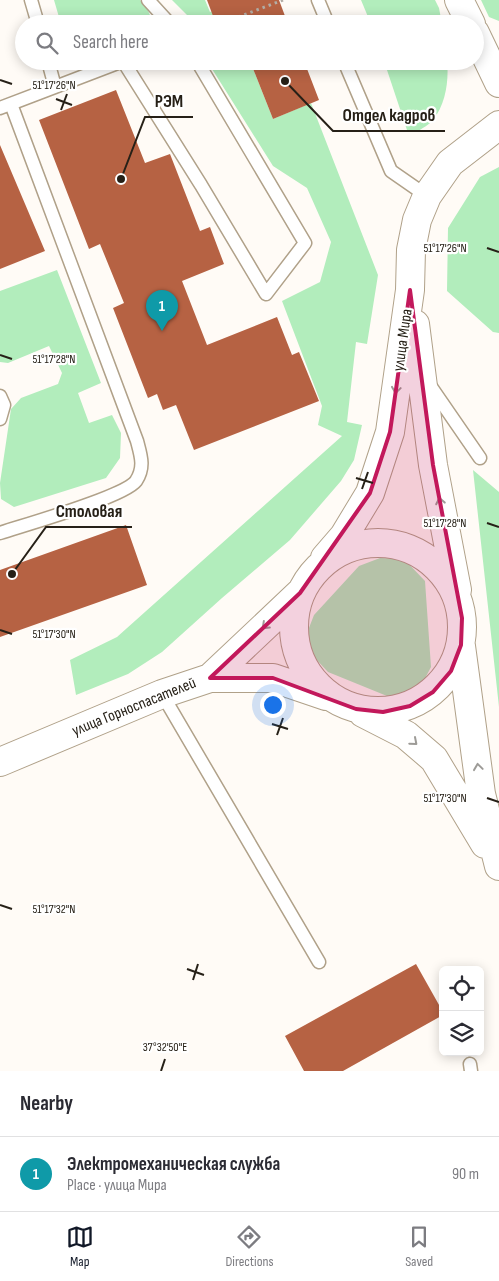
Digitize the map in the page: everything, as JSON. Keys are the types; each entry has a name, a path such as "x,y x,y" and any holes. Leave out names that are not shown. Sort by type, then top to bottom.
{"street":[{"path":"459,0 466,15"},
{"path":"484,51 499,82"},
{"name":"улица Мира","path":"316,569 344,536 370,493 390,432 410,290 416,220 427,196 450,163 499,125"},
{"path":"410,290 433,466 462,618 461,645 481,794 499,866"},
{"path":"210,678 300,593 316,569 338,552 364,544 392,544 418,553 439,569 455,592 462,618"},
{"path":"300,593 293,621 296,650 309,676 330,697 406,735 434,759 499,866"},
{"path":"356,709 383,712 410,706 433,692 451,671 461,645"},
{"name":"улица Горноспасателей","path":"0,762 162,694 210,678 273,678 330,697"}],"lane":[{"path":"31,0 35,15"},
{"path":"148,0 162,15"},
{"path":"318,0 324,15"},
{"path":"50,70 55,87"},
{"path":"0,533 112,496 135,482 143,464 137,441 6,106 99,70"},
{"path":"129,70 201,185 266,294 305,243 203,70"},
{"path":"348,70 391,171 427,196"},
{"path":"421,372 480,458"},
{"path":"0,396 4,405 0,419"},
{"path":"162,694 319,962"}],"path":[{"path":"244,15 283,0"}],"highlighted area":[{"path":"410,290 433,465 462,618 461,645 451,671 433,692 410,706 383,712 356,709 273,678 210,678 300,593 370,493 390,432"}],"green space":[{"path":"54,0 140,0 150,15 58,15"},
{"path":"172,0 205,0 210,12 242,0 267,0 226,15 187,15"},
{"path":"361,0 435,0 440,15 367,15"},
{"path":"481,0 499,0 499,21 489,17"},
{"path":"213,70 254,70 273,119 311,103 378,275 367,344 356,342 347,422 362,425 354,460 341,481 290,540 162,652 128,674 76,695 70,660 117,637 342,436 318,425 322,406 282,301 320,282 331,242 307,188 273,166"},
{"path":"387,70 447,70 444,99 437,114 431,122 417,132 407,130"},
{"path":"499,167 499,333 493,332 447,291 448,228 480,177"},
{"path":"57,270 101,383 78,393 89,423 112,415 121,433 120,458 106,478 14,507 1,499 0,483 11,409 21,398 58,384 62,373 49,346 8,363 0,362 0,291"},
{"path":"473,470 499,492 499,707"},
{"path":"380,558 404,559 425,581 431,667 421,686 408,695 387,696 328,672 313,656 307,633 314,615 359,566"}],"building":[{"path":"207,0 279,0 285,15 213,15"},
{"path":"254,70 307,70 319,100 273,119"},
{"path":"116,90 145,163 170,154 200,231 210,227 224,264 182,281 207,345 277,317 292,355 299,352 319,401 194,450 176,405 163,410 157,394 148,398 113,308 124,303 100,244 89,249 39,120"},
{"path":"0,145 45,251 0,269"},
{"path":"126,525 147,585 0,637 0,570"},
{"path":"416,964 439,1005 439,1017 343,1071 304,1071 285,1036"}],"place":[{"name":"Отдел кадров","path":"285,81"},
{"name":"РЭМ","path":"121,179"},
{"name":"Электромеханическая служба","path":"162,331"},
{"name":"Столовая","path":"12,574"}]}
